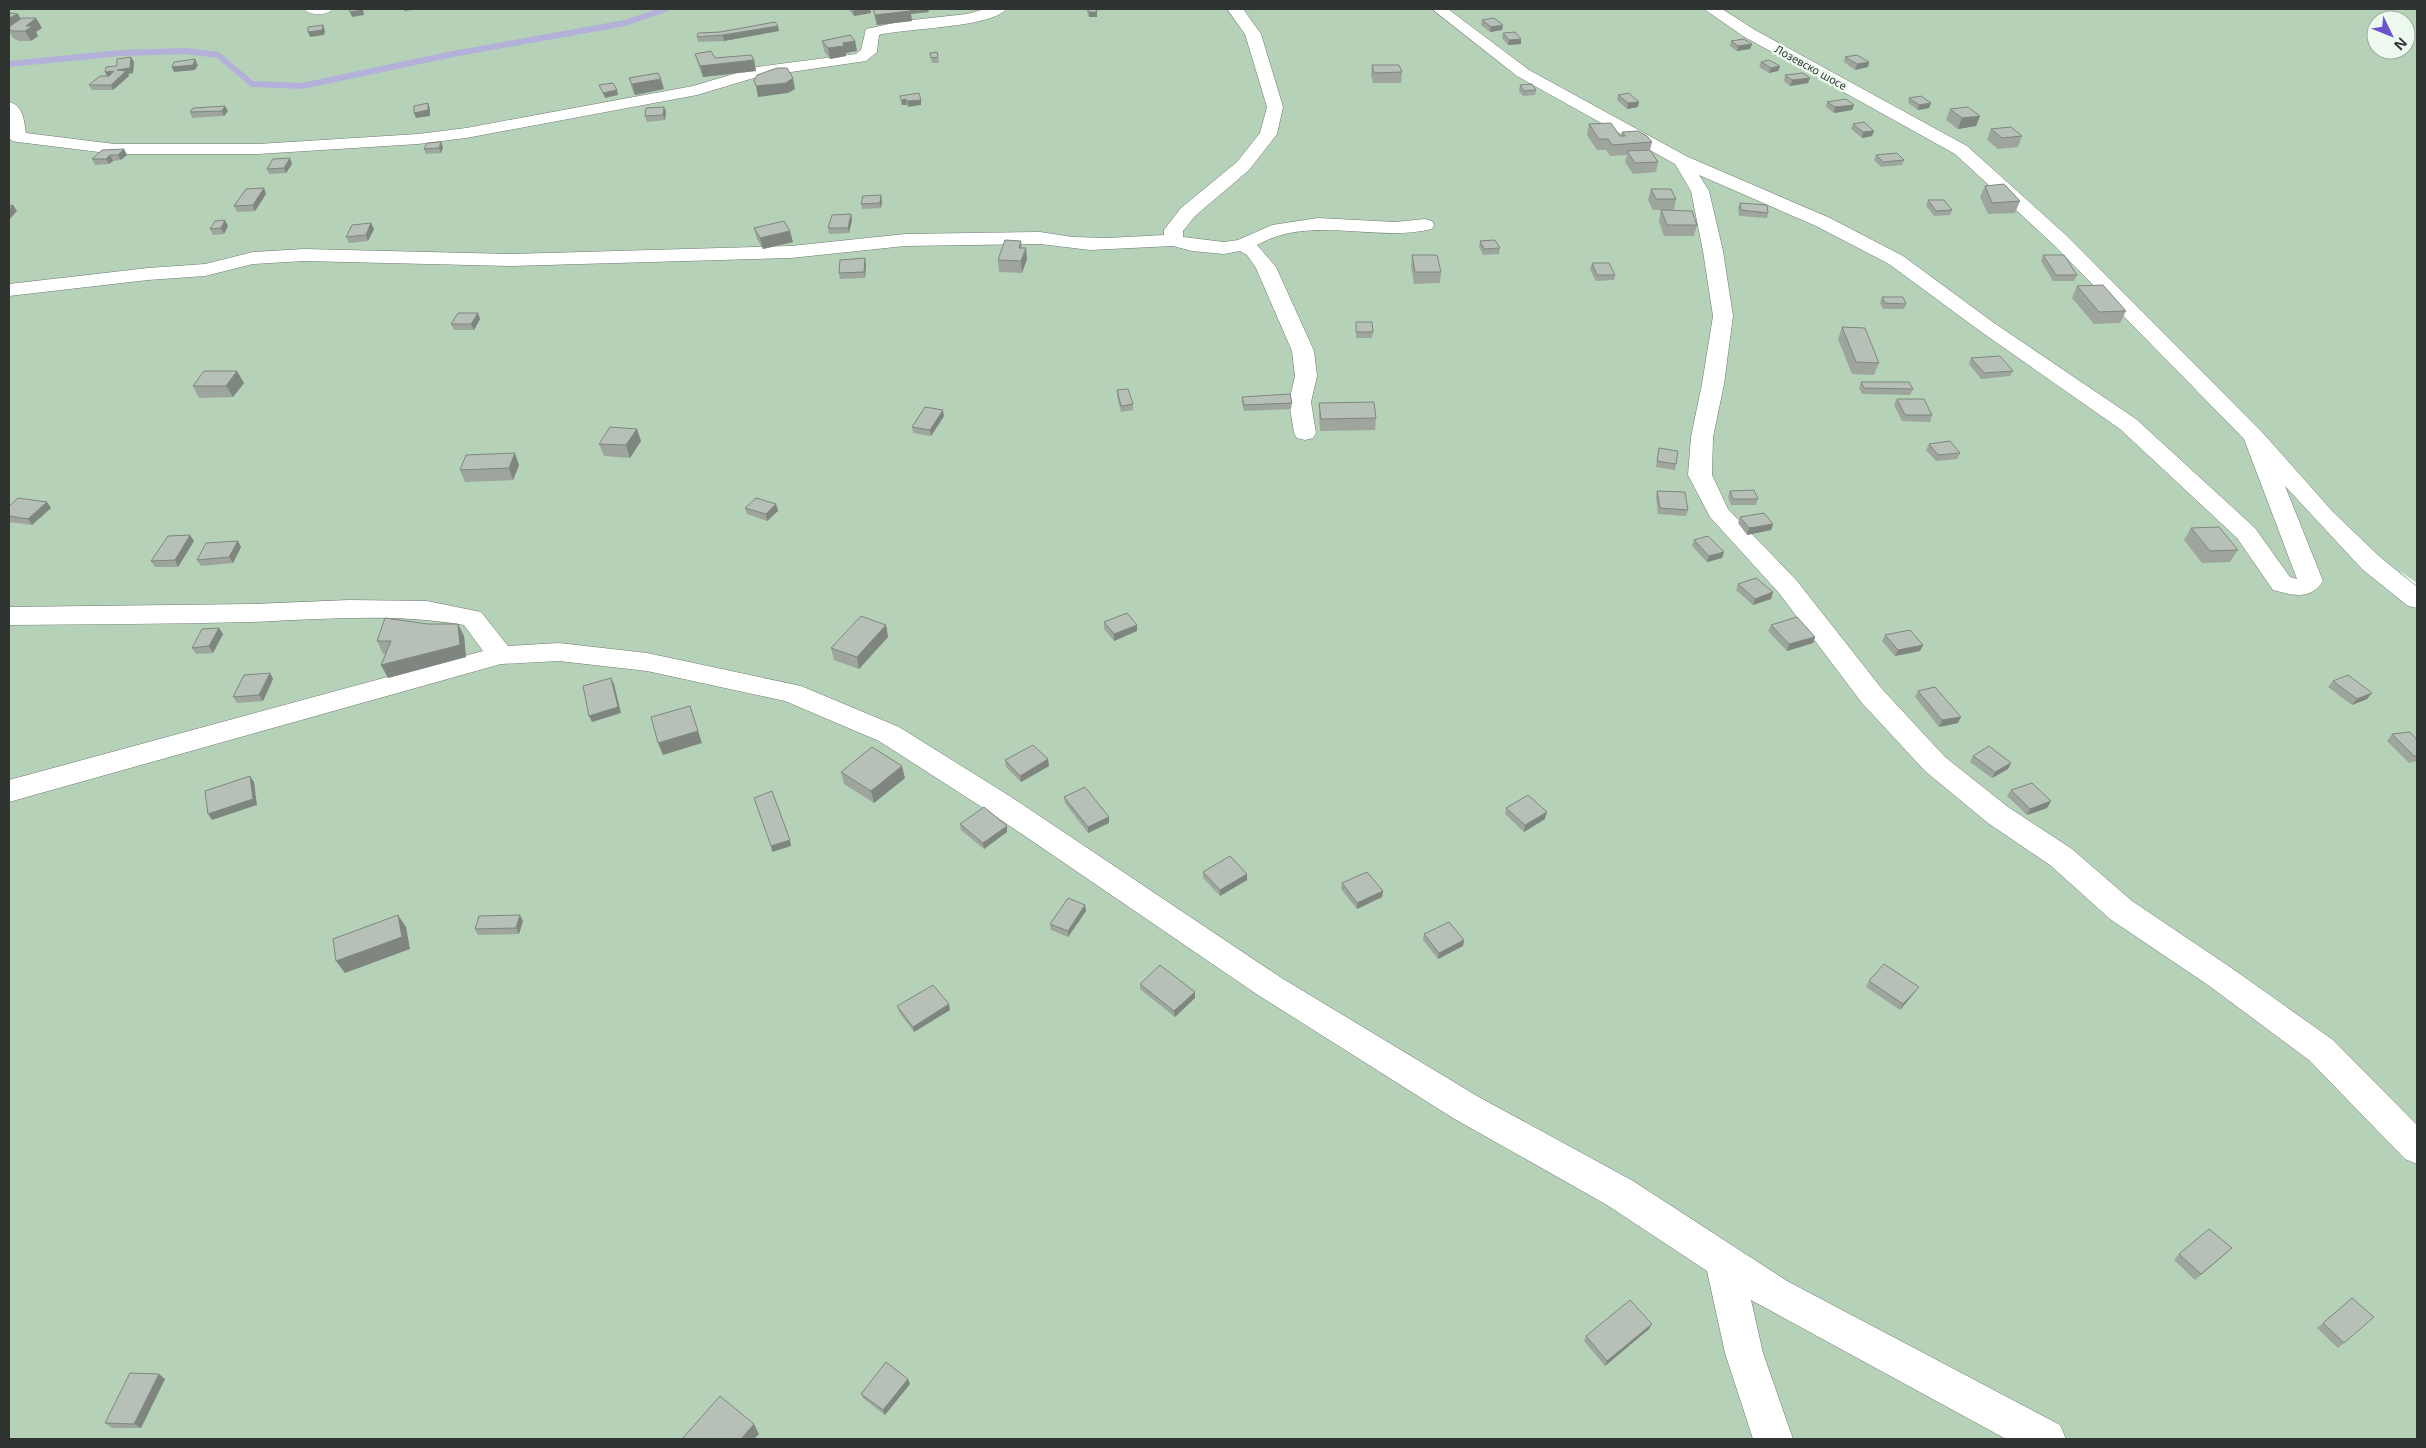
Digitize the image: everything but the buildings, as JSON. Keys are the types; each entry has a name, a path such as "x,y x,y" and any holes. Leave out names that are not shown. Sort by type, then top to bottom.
{"street":[{"path":"312,9 325,9"},
{"path":"9,107 15,115 18,137 115,149 258,148 418,139 466,133 697,90 709,85 764,72 860,58 869,52 871,32 886,27 976,18 998,9"},
{"path":"1174,240 1173,230 1188,212 1243,166 1268,134 1275,107 1253,34 1235,9"},
{"path":"1439,9 1523,73 1682,160 1823,222 1896,260 1987,327 2128,424 2246,534 2282,584 2302,588 2310,581 2254,437"},
{"name":"Лозевско шосе","path":"1712,9 1749,33 1961,150 2061,241 2254,437 2325,517 2371,563 2417,600"},
{"path":"1682,160 1700,191 1713,251 1722,316 1713,384 1702,437 1700,475 1718,512 1788,587 1872,696 1935,764 1998,815 2060,857 2122,910 2219,976 2321,1050 2417,1148"},
{"path":"9,290 148,274 205,270 253,258 304,255 511,260 791,252 905,240 1040,238 1058,242 1137,244 1174,240 1192,245 1224,248 1244,245 1260,235 1298,225 1341,224 1407,229 1425,225"},
{"path":"1244,245 1254,250 1266,267 1272,286 1303,351 1306,376 1300,402 1305,433"},
{"path":"9,616 251,613 349,609 427,610 472,618 501,655"},
{"path":"9,792 501,655 558,652 647,662 791,693 889,734 998,802 1269,986 1465,1107 1620,1194 1774,1294 2046,1439"},
{"path":"1723,1262 1764,1437"}],"green space":[{"path":"9,9 2417,9 2417,583 2400,571 2417,588 2417,1439 9,1439"}],"waterway":[{"path":"9,64 121,53 186,51 218,55 252,84 302,86 453,54 625,23 666,9"}]}
